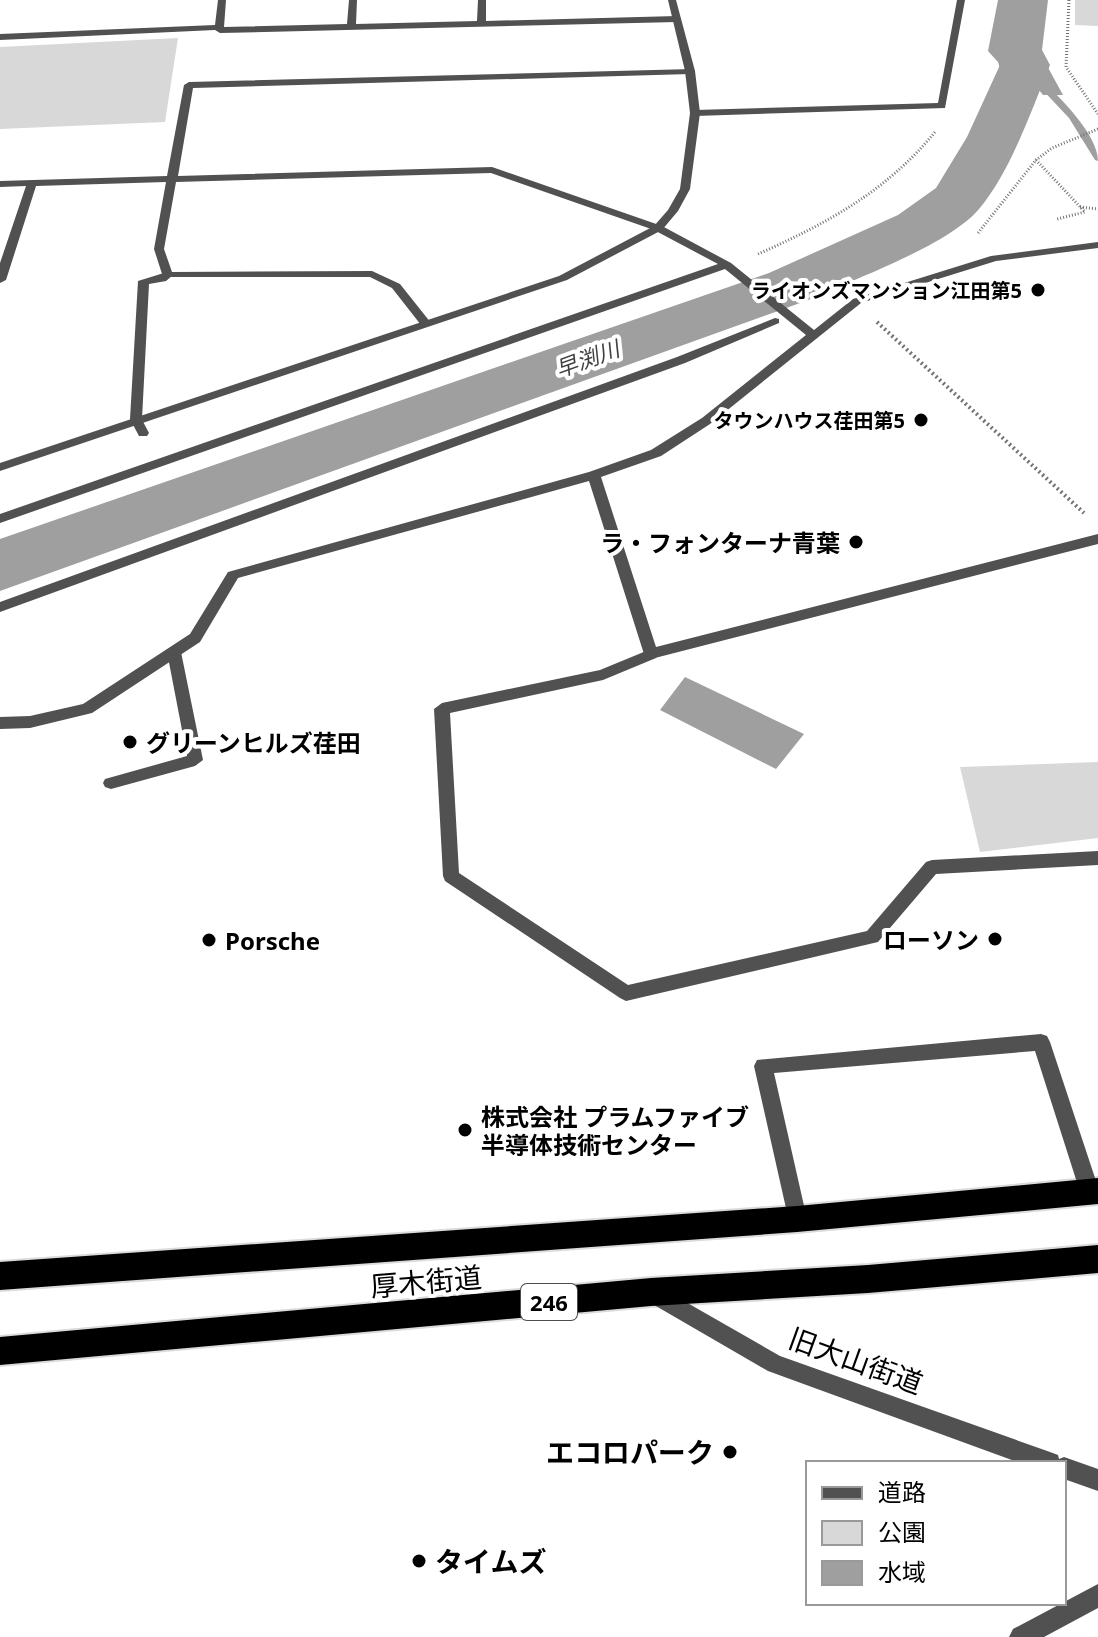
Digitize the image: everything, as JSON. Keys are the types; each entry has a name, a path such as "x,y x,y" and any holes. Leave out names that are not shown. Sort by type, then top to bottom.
{"highway":[{"name":"厚木街道","path":"0,1276 797,1219 1094,1192"},
{"name":"厚木街道","path":"0,1351 651,1292 868,1279 1098,1259"}],"street":[{"path":"219,27 222,0"},
{"path":"351,27 353,0"},
{"path":"481,25 482,0"},
{"path":"0,467 563,278 658,228 673,211 685,189 695,113 690,71 672,0"},
{"path":"695,113 942,106 961,0"},
{"path":"0,37 219,27 220,30 677,19"},
{"path":"167,275 159,249 189,85 690,71"},
{"path":"0,184 492,170 658,228 727,265 812,334"},
{"path":"0,280 32,183"},
{"path":"0,723 30,722 87,709 195,638 233,575 594,475 656,453 706,421 857,301 995,258 1098,245"},
{"path":"0,519 727,265"},
{"path":"143,433 136,419 144,281 162,279 167,275 372,274 396,286 425,323"},
{"path":"0,607 681,360 775,321"},
{"path":"594,475 651,654"},
{"path":"1098,539 651,654 603,675 442,709 451,876 626,993 872,937 932,867 1098,858"},
{"path":"111,783 195,760 174,652"},
{"path":"797,1219 763,1066 1041,1042 1094,1192"},
{"name":"旧大山街道","path":"651,1292 775,1364 1044,1461"},
{"path":"1066,1469 1098,1480"},
{"path":"1021,1637 1098,1595"}],"path":[{"path":"1069,0 1066,67 1098,114"},
{"path":"727,265 797,237 875,191 925,146 938,128 942,106"},
{"path":"981,231 1036,160 1052,148 1098,129"},
{"path":"1036,160 1085,212 1044,222"},
{"path":"1080,207 1098,209"},
{"path":"968,238 981,231 993,230"},
{"path":"877,322 1086,515"}],"green space":[{"path":"1075,0 1098,0 1098,26 1075,25"},
{"path":"178,38 165,122 0,129 0,47"},
{"path":"1098,762 1098,838 980,852 960,767"}],"water":[{"path":"998,0 1037,0 1033,40 1063,95 1043,95 1030,79 1029,92 993,84 1001,72 998,62 988,51"},
{"path":"685,677 804,734 776,769 660,710"}],"waterway":[{"name":"早渕川","path":"0,566 790,286 918,227 958,199 994,137 1025,65 1017,50 1025,0"},
{"path":"1040,82 1072,117 1098,158"}],"place":[{"name":"ライオンズマンション江田第5","path":"1038,290"},
{"name":"タウンハウス荏田第5","path":"921,420"},
{"name":"ラ・フォンターナ青葉","path":"856,542"},
{"name":"グリーンヒルズ荏田","path":"130,742"},
{"name":"ローソン","path":"995,939"},
{"name":"Porsche","path":"209,940"},
{"name":"株式会社 プラムファイブ 半導体技術センター","path":"465,1130"},
{"name":"エコロパーク","path":"730,1452"},
{"name":"タイムズ","path":"419,1561"}]}
